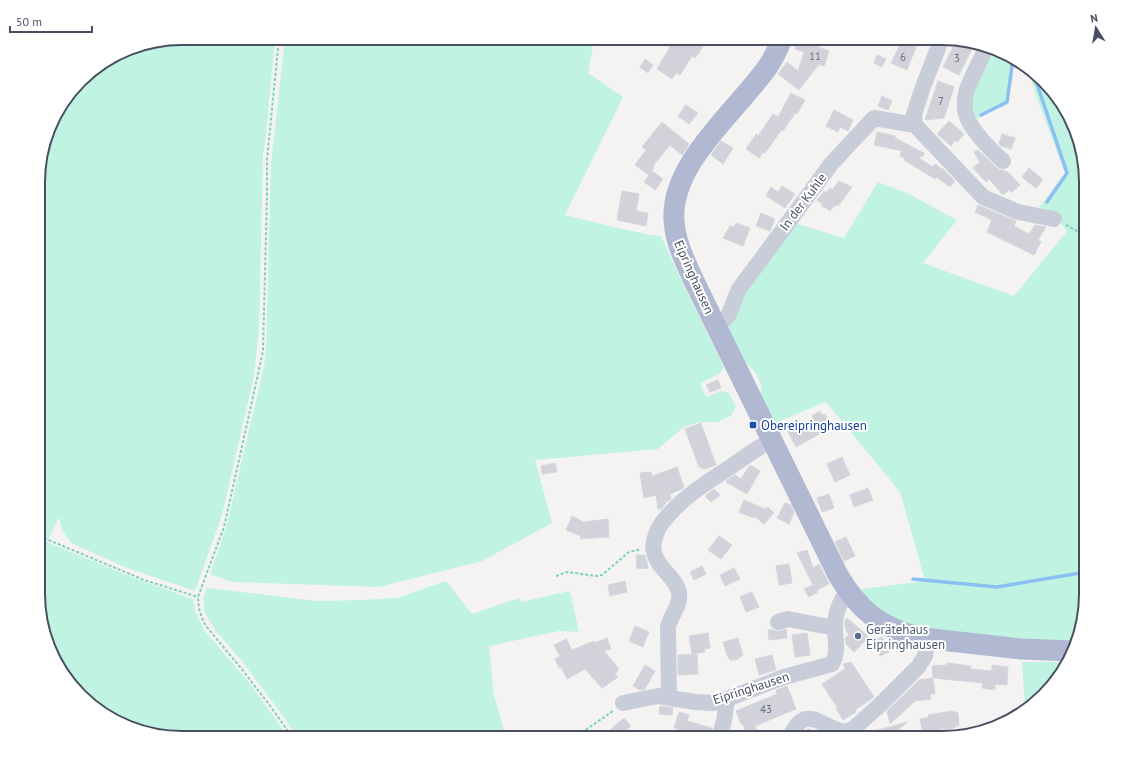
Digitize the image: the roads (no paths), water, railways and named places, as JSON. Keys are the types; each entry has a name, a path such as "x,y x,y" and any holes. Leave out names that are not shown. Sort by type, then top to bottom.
{"main road":[{"name":"Eipringhausen","path":"779,45 770,64 718,127 682,178 674,206 674,220 677,241 683,258 838,575 848,591 861,607 882,623 908,634 928,639 1021,649 1067,651"}],"street":[{"path":"939,45 914,114 915,125 983,197 1018,212 1054,219"},
{"path":"984,52 970,82 965,98 965,111 970,124 985,144 1003,161"},
{"name":"In der Kuhle","path":"715,324 728,316 739,289 831,164 874,118 915,125"},
{"path":"669,698 668,627 670,619 679,601 679,594 676,586 656,559 653,552 656,536 661,524 675,508 711,479 772,440"},
{"name":"Eipringhausen","path":"623,703 658,696 713,703 784,677 832,664 836,657 835,621 838,607 848,591"},
{"path":"778,622 788,619 835,628"},
{"path":"849,731 880,705 918,667 925,656 928,639"},
{"path":"721,731 727,699"},
{"path":"794,731 802,720 808,718 814,719 842,731"}],"waterway":[{"path":"981,115 1007,102 1012,64"},
{"path":"1037,83 1067,173 1047,202"},
{"path":"913,579 997,587 1079,573"}],"place":[{"name":"Obereipringhausen","path":"753,425"},
{"name":"Gerätehaus Eipringhausen","path":"858,636"}]}
